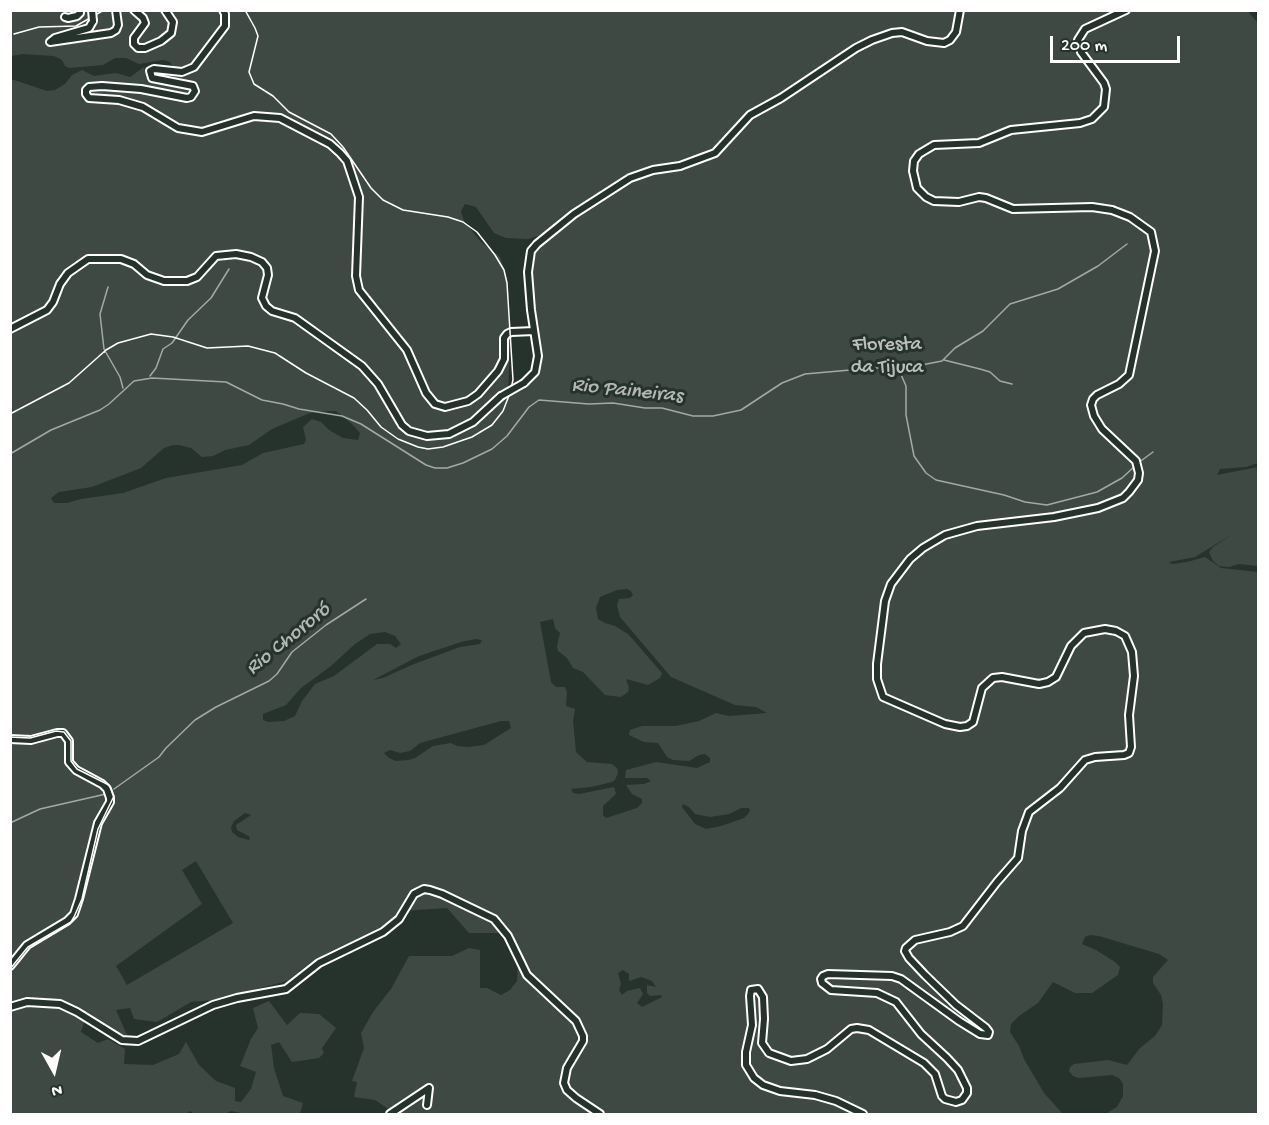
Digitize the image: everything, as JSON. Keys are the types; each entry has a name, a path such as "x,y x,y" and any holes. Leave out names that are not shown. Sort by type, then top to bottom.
{"street":[{"path":"65,17 77,16 80,10"},
{"path":"92,10 93,21 89,28 55,38 50,42 111,33 117,30 116,10"},
{"path":"134,10 145,23 134,38 134,44 138,48 145,48 161,41 171,33 173,22 165,10"},
{"path":"223,10 225,26 194,67 182,72 154,69 150,71 152,78 194,86 195,91 191,96 187,98 141,88 102,86 89,87 86,90 88,98 119,100 143,107 178,128 202,132 254,116 280,118 330,144 347,160 359,197 356,276 359,290 407,350 426,393 435,404 445,407 468,401 478,394 498,371 504,359 504,338 507,334 534,330"},
{"path":"10,329 47,310 68,273 88,259 121,259 134,264 147,275 164,281 187,281 197,277 216,256 236,254 251,257 262,262 267,268 268,275 262,298 266,306 272,311 295,318 362,366 378,384 402,424 409,430 427,436 449,434 473,422 501,396 531,378 536,369 538,356 528,272 531,251 537,243 574,214 630,178 680,166 715,153 750,115 872,40 891,33 902,32 927,41 944,43 950,40 956,32 960,10"},
{"path":"863,1114 837,1101 815,1095 780,1091 763,1085 754,1078 747,1065 746,1052 752,1024 751,990 758,989 763,997 762,1043 769,1053 791,1061 807,1059 827,1049 851,1029 869,1030 924,1063 934,1074 945,1099 956,1102 962,1100 968,1088 958,1070 921,1034 896,1002 877,993 831,990 822,984 821,979 828,974 838,974 892,976 901,979 959,1021 980,1034 988,1035 988,1031 924,975 909,958 906,948 915,940 951,932 963,926 1018,858 1029,812 1060,788 1085,760 1124,755 1129,753 1131,747 1129,716 1134,676 1132,652 1125,636 1116,631 1106,629 1084,633 1071,646 1056,677 1048,682 1039,684 1002,677 993,678 982,688 973,722 967,726 945,724 883,697 877,679 885,601 891,584 910,559 923,548 945,535 977,526 1054,517 1098,508 1123,498 1138,480 1136,461 1102,429 1091,405 1097,395 1119,384 1129,375 1155,251 1150,232 1130,217 1112,210 1092,207 1013,210 979,197 959,202 934,201 917,188 913,171 914,161 919,154 934,145 973,144 1011,130 1080,123 1092,119 1104,107 1106,89 1082,52 1078,40 1085,29 1126,10"},
{"path":"10,739 31,740 63,733 69,741 69,762 76,770 107,789 110,798 98,823 74,914 67,921 27,945 10,966"},
{"path":"10,1007 27,1002 60,1004 122,1040 138,1041 213,1005 286,989 319,963 382,932 399,919 414,894 424,889 442,894 494,919 508,936 526,975 580,1026 583,1041 567,1068 564,1083 567,1090 576,1098 600,1114"},
{"path":"390,1114 429,1088 427,1105"}],"green space":[{"name":"Floresta da Tijuca","path":"11,11 1251,11 1249,13 1258,23 1258,463 1246,467 1220,469 1217,475 1258,467 1258,566 1239,564 1229,567 1219,566 1213,561 1209,552 1234,533 1195,557 1169,562 1172,564 1187,562 1205,557 1221,568 1258,572 1258,1114 1105,1114 1117,1107 1123,1096 1123,1084 1119,1078 1112,1075 1079,1078 1073,1076 1069,1071 1070,1067 1074,1064 1108,1060 1127,1065 1140,1048 1155,1036 1162,1025 1163,1004 1161,995 1153,983 1153,977 1168,960 1159,954 1090,935 1085,937 1082,944 1115,962 1120,967 1118,975 1092,993 1075,993 1053,982 1038,1003 1011,1024 1010,1032 1024,1059 1044,1093 1063,1114 388,1114 387,1108 375,1100 354,1097 357,1082 352,1081 364,1048 361,1033 373,1012 391,989 409,956 452,956 469,948 480,950 480,988 487,988 501,995 510,990 517,981 518,964 502,933 469,933 447,908 402,911 369,936 335,949 310,963 287,981 215,1000 191,1002 157,1022 134,1019 130,1008 116,1010 127,1035 118,1038 85,1020 81,1032 98,1043 108,1039 125,1049 124,1064 153,1065 179,1054 186,1042 199,1065 216,1081 235,1088 235,1101 241,1102 251,1089 256,1072 240,1066 258,1028 253,1008 269,1001 287,1025 300,1013 319,1014 336,1028 322,1048 324,1053 319,1058 292,1062 279,1042 271,1045 274,1068 283,1096 303,1103 300,1114 246,1114 231,1111 224,1114 194,1114 190,1111 186,1114 11,1114 11,79 47,91 55,90 65,84 72,75 82,70 94,76 116,73 130,77 144,67 147,78 152,80 152,72 174,69 170,62 163,60 139,64 126,58 115,58 103,65 69,68 62,60 54,56 23,54 11,56","holes":["465,204 476,207 494,233 506,238 528,239 547,233 533,256 527,296 536,362 532,383 508,394 510,343 506,275 500,257 480,241 464,221 461,211","336,411 360,433 358,440 343,438 321,422 312,419 303,427 306,440 304,444 263,453 242,465 166,478 123,493 67,503 54,503 51,498 59,492 92,487 141,468 164,448 173,445 191,448 202,457 213,456 225,450 249,445 272,429 310,413","617,590 631,591 633,595 630,598 619,599 617,605 620,617 671,677 735,705 756,707 767,713 729,716 716,713 699,721 676,726 642,726 630,730 629,735 644,742 658,743 667,757 673,760 689,761 705,754 710,758 710,762 697,768 656,762 626,770 625,778 647,778 651,781 644,784 626,785 632,794 642,799 642,803 637,808 606,818 603,815 603,806 616,794 614,787 579,794 573,793 571,789 612,782 618,773 617,768 612,764 587,762 576,752 573,721 575,709 566,706 565,687 556,687 551,682 540,622 553,619 555,628 560,633 558,651 567,658 573,668 583,672 605,695 621,697 628,692 626,679 648,685 660,678 662,673 628,634 598,619 596,608 600,597","385,632 395,636 401,644 396,648 390,644 377,644 334,676 315,684 302,701 295,716 284,721 263,720 263,714 286,705 301,688 370,634","482,640 480,644 460,647 373,680 419,656 461,642","501,721 509,721 511,728 484,745 468,747 451,743 433,746 408,760 396,761 384,753 390,750 400,753 410,751 420,743","683,804 695,814 710,817 729,814 741,808 750,810 744,818 721,826 706,829 695,824 682,807","245,813 251,815 236,825 237,830 250,837 249,840 238,837 232,832 231,827 234,821","196,861 233,923 127,985 116,966 202,904 182,870","623,970 629,974 629,981 641,977 652,981 656,987 647,985 647,993 650,996 661,995 662,997 642,1007 637,1003 643,994 640,988 627,991 622,995 619,990 621,984 618,973"]}],"waterway":[{"name":"Rio Paineiras","path":"10,454 51,430 100,410 134,381 152,378 226,382 262,400 342,416 361,424 426,465 447,468 492,449 507,436 529,407 539,400 589,404 613,403 662,408 693,416 713,416 741,410 782,383 805,374 873,368 906,368 942,361 955,348 983,331 1010,304 1058,289 1098,266 1127,244"},
{"path":"150,376 156,368 163,349 172,343 188,320 211,298 229,269"},
{"path":"108,287 100,314 104,349 120,377 123,388"},
{"path":"944,360 990,372 1000,381 1012,384"},
{"path":"899,370 906,386 906,415 914,456 926,473 936,480 1025,502 1047,505 1097,492 1122,478 1135,466"},
{"path":"1138,463 1153,452"},
{"name":"Rio Chororó","path":"114,789 159,757 195,720 269,681 277,674 292,652 326,625 366,599"},
{"name":"Rio Chororó","path":"10,823 40,809 106,794"}],"tram line":[{"path":"14,34 39,27 76,26 104,10"},
{"path":"10,414 69,383 106,350 118,343 151,334 173,337 207,348 248,346 275,353 306,373 354,398 381,427 398,439 418,447 428,449 443,447 472,437 492,425 503,411 513,380 507,283 504,270 495,255 477,232 463,222 448,217 403,210 383,200 371,188 343,147 331,134 289,112 273,96 254,84 249,72 258,36 245,10"},
{"path":"10,737 30,738 56,731 64,732 71,741 71,761 77,769 109,785 114,796 98,829 82,899 71,922 28,947 10,969"}]}
